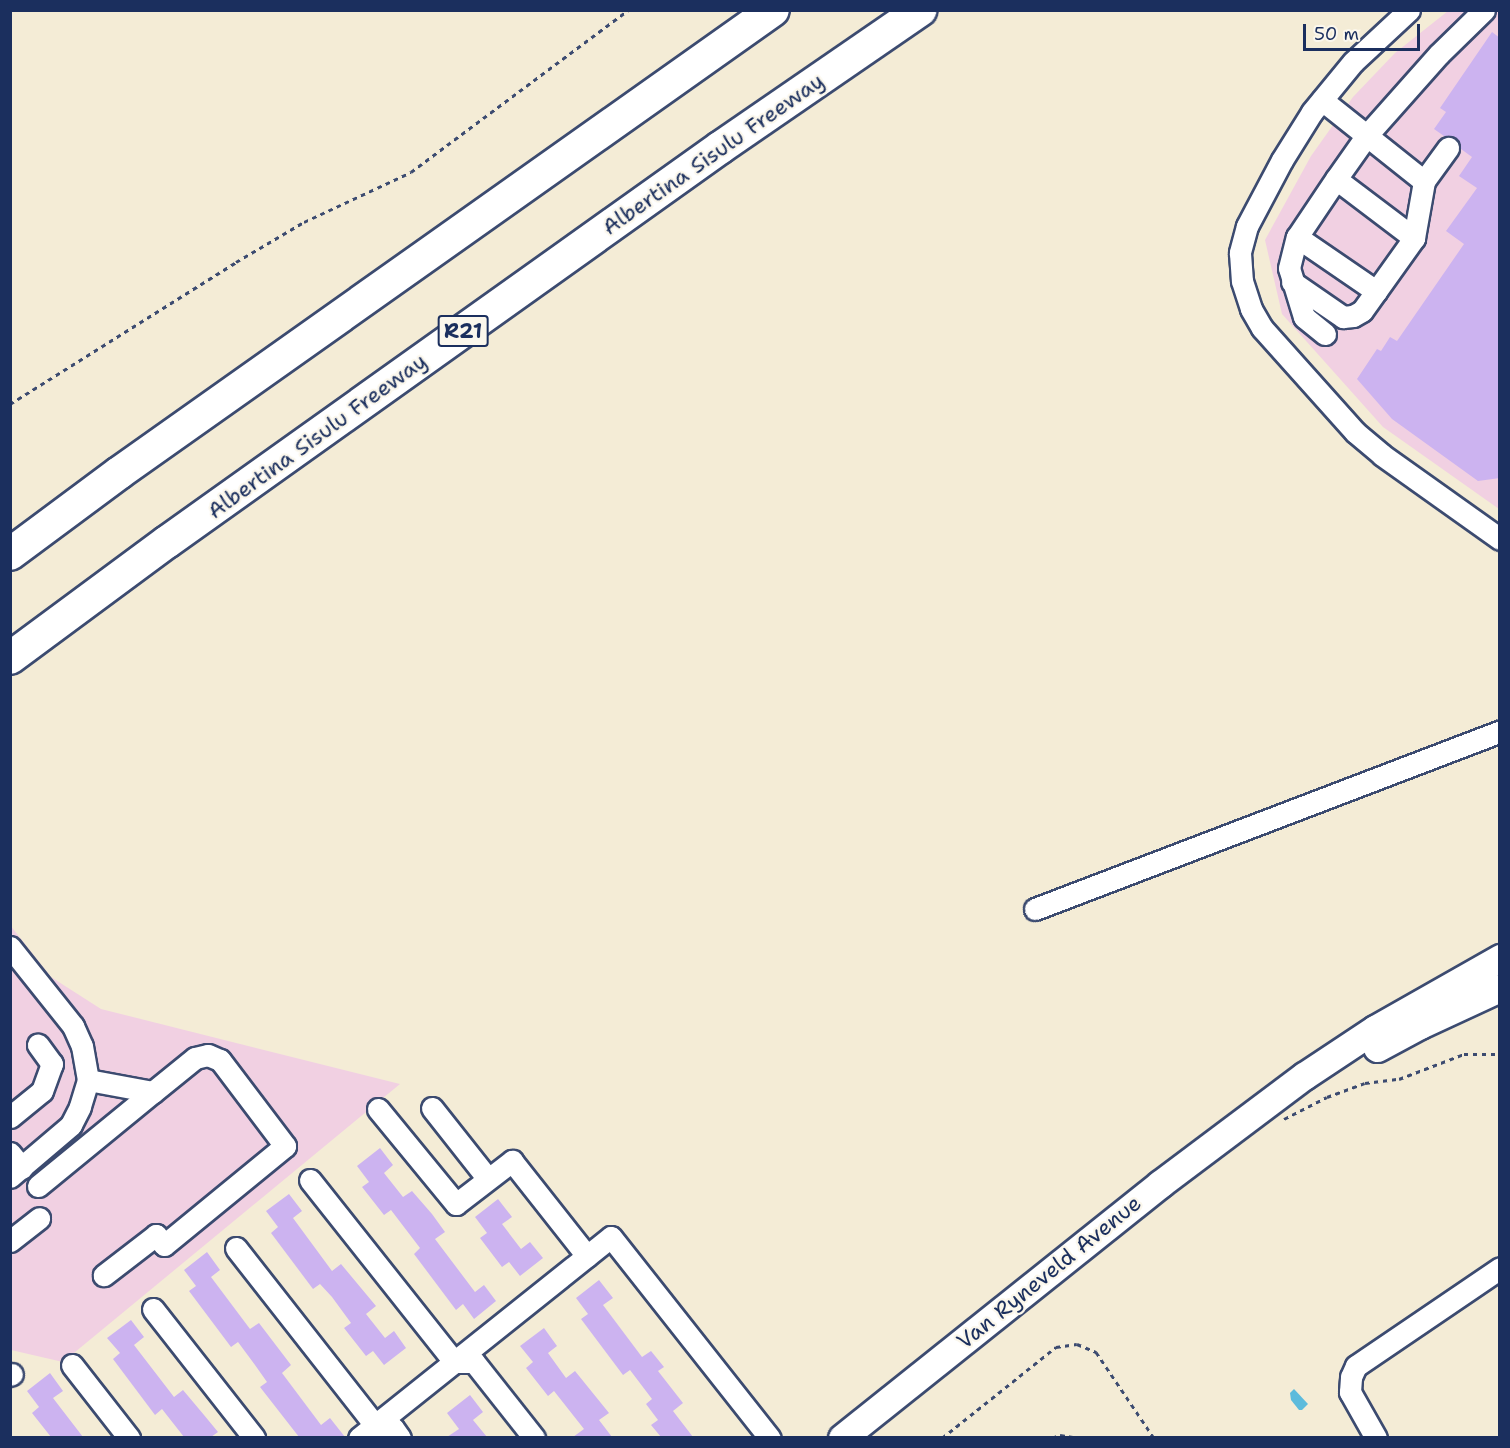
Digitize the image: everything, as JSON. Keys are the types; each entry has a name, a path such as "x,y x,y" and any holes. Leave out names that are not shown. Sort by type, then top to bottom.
{"highway":[{"path":"356,305 448,228 745,10"},
{"path":"10,554 119,473 773,10"},
{"name":"Albertina Sisulu Freeway","path":"10,658 167,542 682,175 913,16"}],"main road":[{"name":"Van Ryneveld Avenue","path":"1269,1116 1304,1076 1375,1029 1500,958"},
{"name":"Van Ryneveld Avenue","path":"842,1437 1160,1184 1420,1025 1500,988"}],"street":[{"path":"1409,10 1353,62 1322,100 1282,160 1247,226 1240,268 1247,300 1267,334 1361,438 1500,539"},
{"path":"1325,334 1304,317 1293,282 1289,268 1297,237 1367,135 1439,54 1484,10"},
{"path":"1322,100 1424,181"},
{"path":"1293,282 1343,317 1353,316 1362,311 1414,238 1424,181 1448,148"},
{"path":"1336,179 1414,238"},
{"path":"1297,237 1376,291"},
{"path":"1035,909 1500,731"},
{"path":"10,947 73,1026 82,1046 88,1080 80,1107 71,1125 14,1166"},
{"path":"10,1117 42,1091 52,1064 38,1045"},
{"path":"38,1186 195,1058 208,1055 220,1060 285,1146 164,1245 156,1235 104,1275"},
{"path":"88,1080 153,1092"},
{"path":"432,1108 488,1179"},
{"path":"378,1109 456,1204 512,1161 587,1256"},
{"path":"310,1180 454,1362"},
{"path":"10,1241 39,1218"},
{"path":"367,1431 611,1237 770,1437"},
{"path":"237,1248 367,1431"},
{"path":"1376,1437 1358,1409 1350,1386 1353,1371 1360,1362 1500,1268"},
{"path":"153,1310 254,1437"},
{"path":"454,1362 474,1362 534,1437"},
{"path":"72,1365 129,1437"},
{"path":"367,1431 393,1428 400,1437"}],"path":[{"path":"10,404 245,256 304,222 411,171 628,10"},
{"path":"1269,1116 1365,1083 1399,1078 1464,1054 1500,1054"},
{"path":"942,1437 1056,1347 1077,1344 1096,1352 1154,1437"},
{"path":"1053,1437 1060,1435 1078,1437"}],"shaded area":[{"path":"1448,11 1499,11 1499,509 1383,427 1282,314 1265,240 1311,156 1353,97 1395,53"},
{"path":"10,925 51,977 101,1009 400,1084 63,1362 11,1350"}],"water":[{"path":"1294,1389 1308,1404 1302,1410 1299,1410 1291,1400 1290,1393"}],"building":[{"path":"1492,32 1500,38 1500,478 1478,481 1392,419 1357,379 1377,349 1381,351 1390,337 1397,341 1464,244 1446,231 1477,188 1459,176 1472,157 1461,149 1456,138 1444,136 1434,129 1446,112 1440,108"},
{"path":"380,1148 393,1165 384,1173 403,1197 412,1191 432,1214 445,1232 435,1239 475,1292 484,1285 496,1301 474,1319 463,1304 456,1310 414,1254 420,1248 391,1210 384,1215 362,1187 369,1182 357,1166"},
{"path":"289,1194 302,1211 293,1218 332,1271 341,1264 376,1306 366,1314 385,1338 394,1331 406,1348 384,1365 373,1351 366,1356 344,1328 351,1323 332,1297 320,1284 313,1289 271,1233 278,1227 266,1211"},
{"path":"498,1199 512,1217 502,1224 521,1249 530,1242 543,1258 520,1276 509,1262 502,1267 480,1238 487,1233 475,1217"},
{"path":"207,1252 220,1270 211,1277 250,1329 259,1323 291,1365 282,1373 321,1425 330,1418 345,1437 299,1437 260,1387 267,1382 238,1342 231,1347 189,1291 196,1286 184,1270"},
{"path":"599,1280 613,1298 603,1305 642,1357 651,1351 664,1367 658,1371 683,1403 673,1411 693,1437 661,1437 651,1425 658,1420 646,1404 652,1399 630,1370 623,1375 581,1319 588,1314 576,1298"},
{"path":"131,1320 144,1337 134,1345 174,1397 183,1390 218,1432 211,1437 184,1437 162,1409 155,1415 113,1359 120,1353 107,1338"},
{"path":"544,1328 557,1346 548,1353 566,1378 575,1371 609,1413 599,1420 612,1437 573,1437 584,1429 554,1391 548,1396 526,1368 533,1362 520,1346"},
{"path":"50,1373 63,1391 53,1398 83,1437 51,1437 32,1413 39,1407 27,1391"},
{"path":"470,1395 483,1412 473,1420 487,1437 447,1437 459,1429 447,1413"}]}
